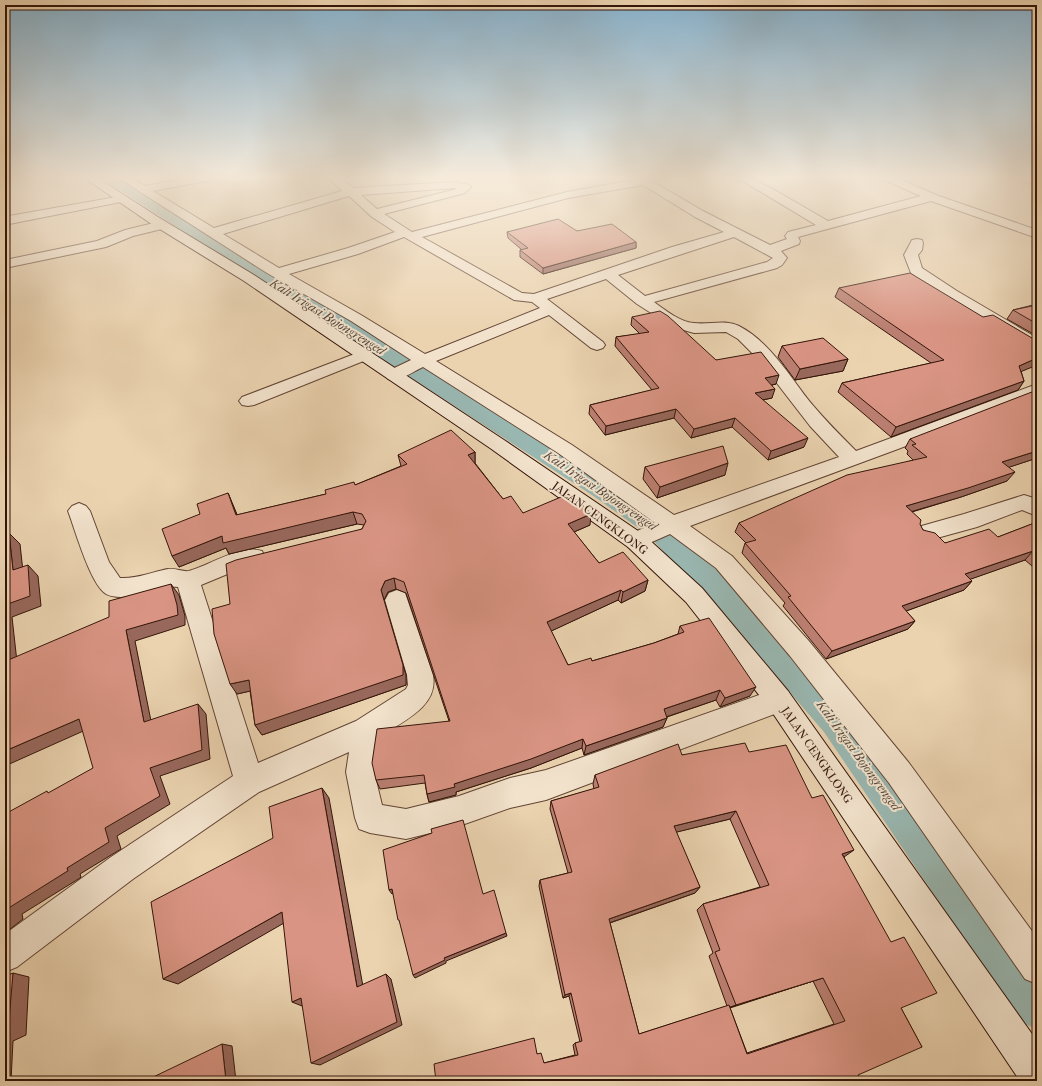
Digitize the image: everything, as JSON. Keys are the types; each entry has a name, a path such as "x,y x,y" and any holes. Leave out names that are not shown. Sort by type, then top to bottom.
{"street":[{"path":"5,264 101,244 142,228"},
{"name":"JALAN CENGKLONG","path":"184,228 264,274 290,302 365,355 398,373 497,444 640,540 694,595 779,700 1037,1074"},
{"path":"198,228 212,232 264,274 309,293 354,319 565,449 669,525 724,562 798,648 899,773 1037,967"},
{"path":"212,232 227,228"},
{"path":"397,228 519,297 535,298 607,273 734,233"},
{"path":"264,274 437,228"},
{"path":"642,301 772,265 780,258 777,254 770,250 725,228"},
{"path":"770,250 794,241 791,236 821,228"},
{"path":"1017,228 1037,234"},
{"path":"917,243 915,250 911,255 916,270 952,294 1037,345"},
{"path":"607,273 642,301 682,325 702,329 727,326 745,337 762,353 813,418 852,458"},
{"path":"290,302 309,293"},
{"path":"535,298 597,345"},
{"path":"398,373 421,361 551,309"},
{"path":"330,329 354,319"},
{"path":"248,401 365,355"},
{"path":"640,540 669,525 1037,388"},
{"path":"926,533 1022,502 1037,508"},
{"path":"78,511 99,562 109,582 114,587 134,587 175,577 188,581 223,566 274,553"},
{"path":"188,581 249,782"},
{"path":"5,955 122,868 249,782 366,730 415,698 420,691 422,683 397,600"},
{"path":"366,730 360,772 370,818 406,824 459,811 510,793 546,784 779,700"}],"building":[{"path":"524,228 572,228 577,231 594,228 617,228 636,242 543,268 520,250 528,248 507,232"},
{"path":"910,273 983,317 993,315 1037,341 1037,358 1019,366 1024,381 896,427 842,383 944,360 839,288"},
{"path":"1037,305 1037,324 1013,310"},
{"path":"660,311 668,316 716,360 761,352 779,375 765,378 775,389 755,393 808,438 771,451 735,418 694,429 676,409 606,426 590,405 659,388 616,337 649,332 632,317"},
{"path":"823,338 848,359 800,369 782,346"},
{"path":"1037,390 1037,451 1002,462 1015,472 968,488 906,506 921,520 920,524 923,530 935,533 945,543 989,529 998,537 1037,522 1037,554 1033,551 965,574 972,581 902,606 915,621 832,651 788,597 791,596 745,543 756,540 739,523 847,475 927,457 912,445 916,444 910,439"},
{"path":"451,430 475,452 468,455 503,499 511,496 523,513 568,494 582,504 591,514 568,524 599,563 623,552 648,580 623,592 621,590 547,622 568,665 591,658 592,661 654,643 684,632 680,626 709,618 756,687 725,698 720,690 664,709 667,718 586,746 583,739 531,759 454,784 455,787 427,794 424,775 376,780 372,763 377,729 450,721 404,582 394,578 385,581 381,590 403,665 403,675 255,725 249,680 230,684 214,634 212,609 230,604 226,564 236,560 362,529 366,521 362,514 353,512 223,543 222,536 172,556 162,529 200,514 197,504 228,493 236,515 326,494 325,490 354,482 355,485 407,464 398,455"},
{"path":"723,446 728,463 660,487 645,467"},
{"path":"9,533 13,570 28,565 30,596 5,605 5,534"},
{"path":"171,584 177,605 178,615 126,630 144,722 198,704 202,750 150,768 160,796 105,828 109,842 67,868 68,871 7,909 7,914 5,916 5,814 47,791 48,793 93,768 79,719 5,751 5,652 6,661 109,617 109,601"},
{"path":"745,743 749,752 786,745 812,798 823,795 854,850 842,854 891,942 904,937 937,993 901,1008 922,1047 858,1075 861,1081 436,1081 434,1064 534,1038 537,1054 541,1053 544,1063 578,1055 575,1043 582,1041 571,993 565,995 540,880 572,872 551,801 599,787 595,775 678,744 682,755","holes":["736,811 769,885 703,904 720,950 715,952 736,1005 823,978 845,1021 747,1054 729,1005 639,1034 609,919 700,887 674,826"]},
{"path":"322,788 357,987 386,974 397,1022 311,1063 301,998 292,1002 282,912 163,979 151,902 273,838 269,807"},
{"path":"463,820 483,894 494,890 506,933 444,958 445,960 413,975 398,920 392,889 389,890 383,850 432,833 431,829"},
{"path":"13,973 8,1033 5,1034 5,976"},
{"path":"222,1044 226,1081 147,1081 147,1080"}],"waterway":[{"name":"Kali Irigasi Bojongrenged","path":"189,228 605,490 658,527 743,614 837,720 1037,1005"}]}
